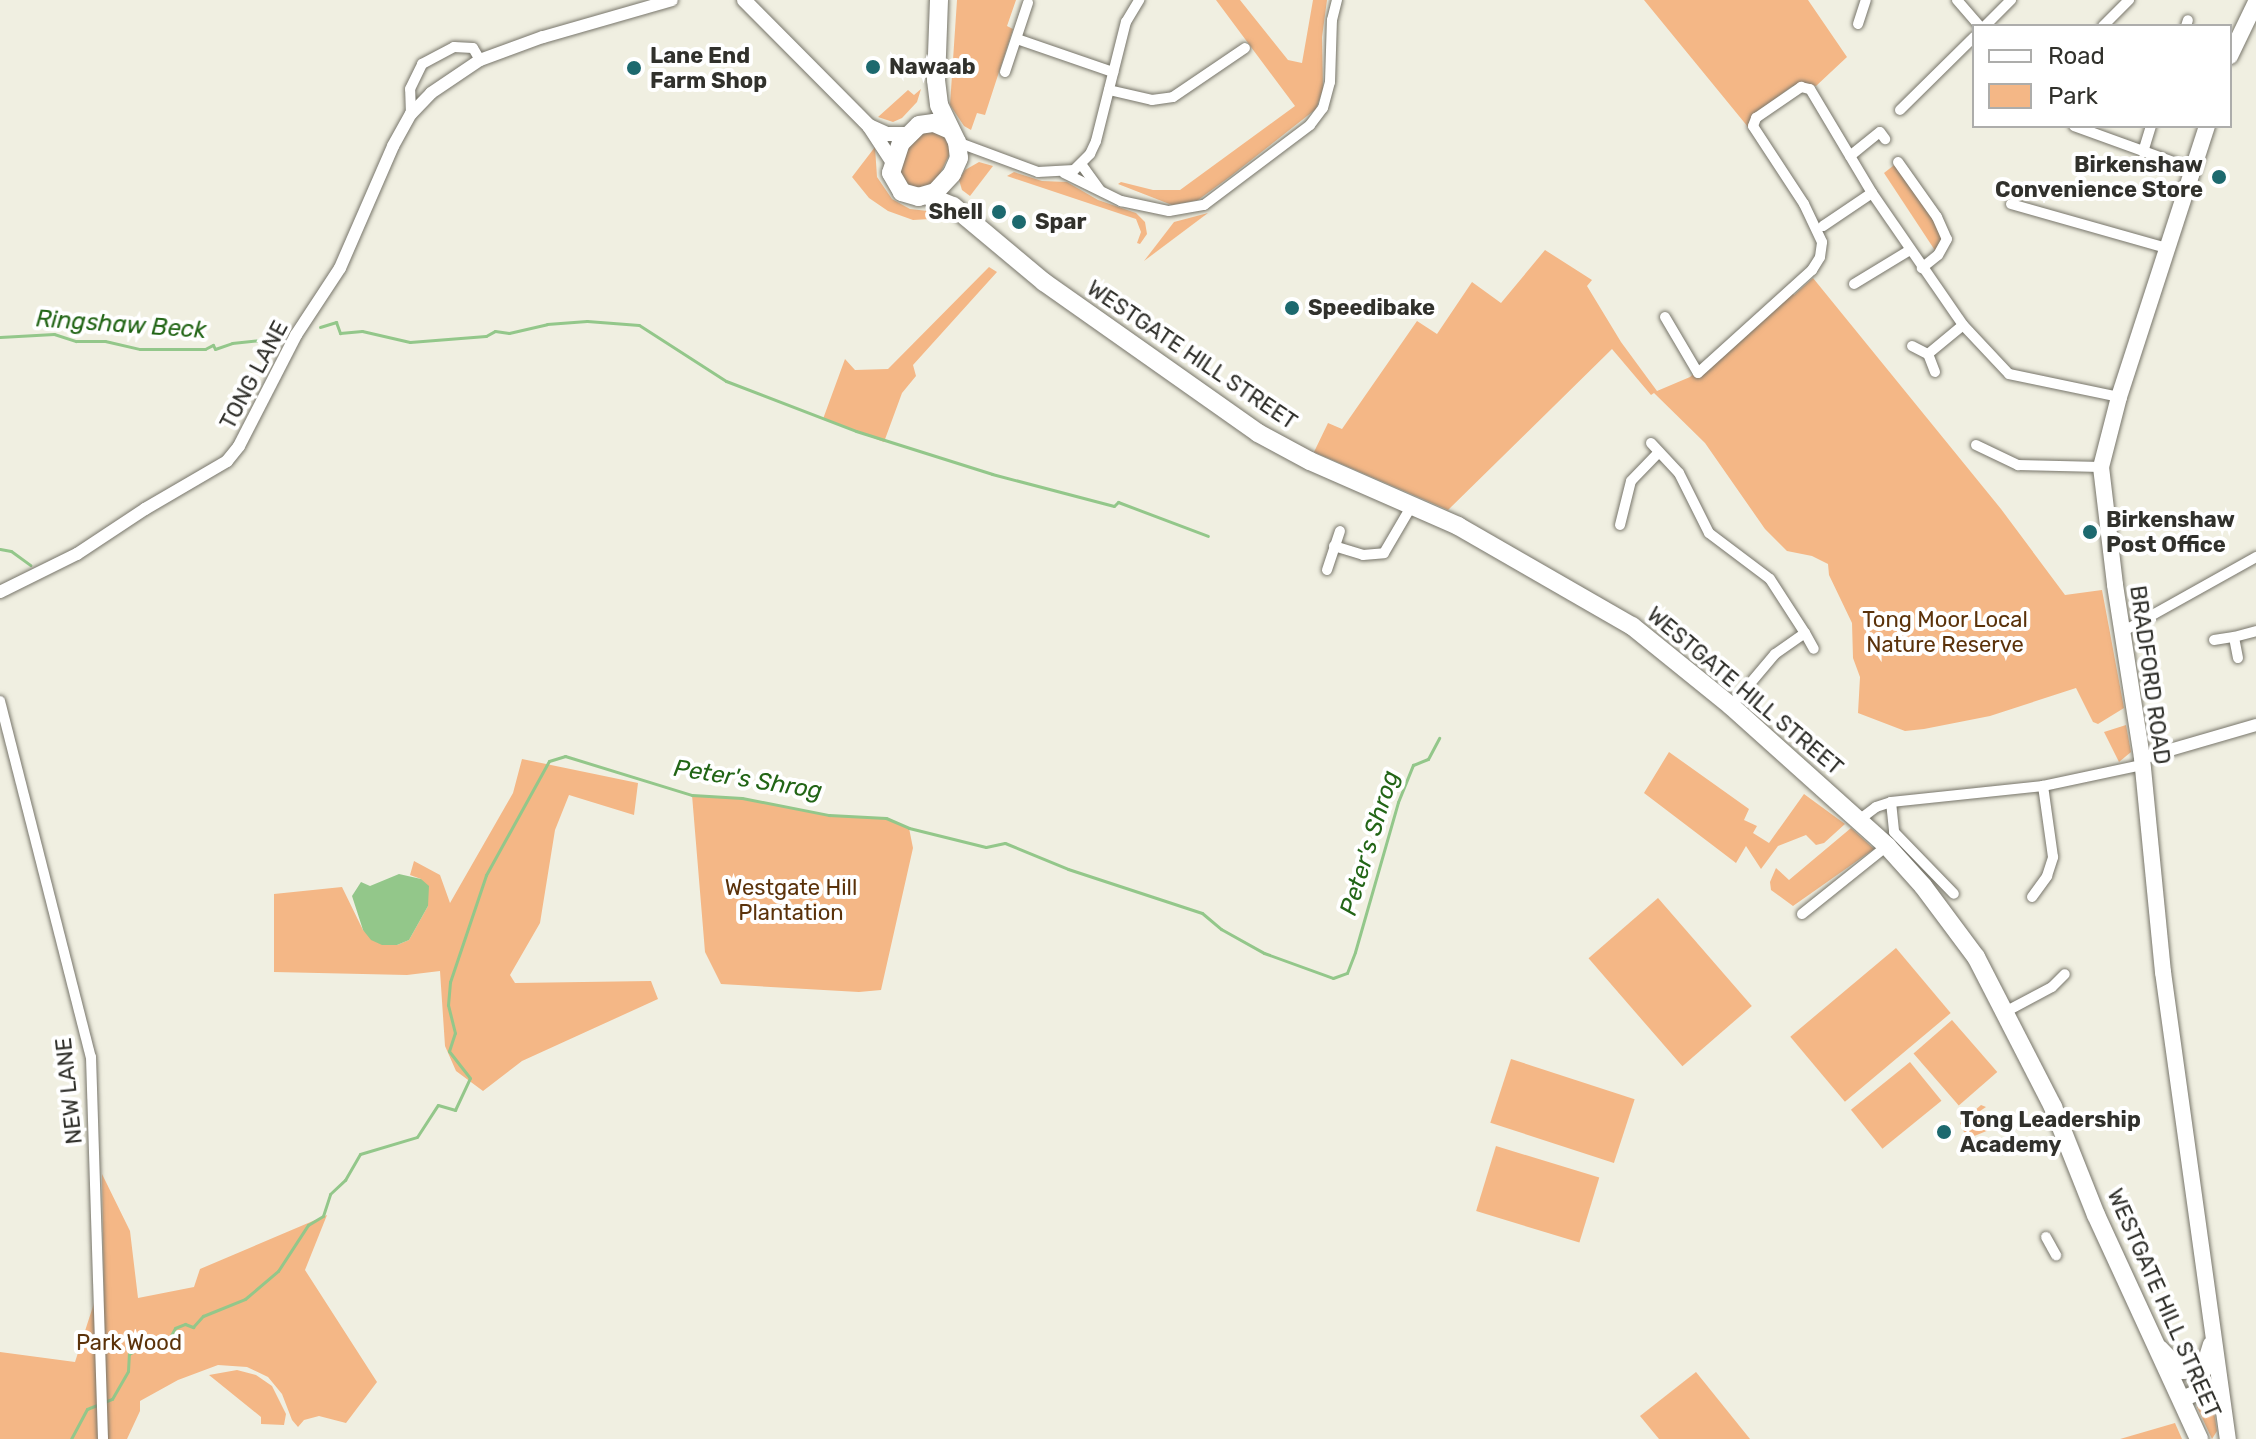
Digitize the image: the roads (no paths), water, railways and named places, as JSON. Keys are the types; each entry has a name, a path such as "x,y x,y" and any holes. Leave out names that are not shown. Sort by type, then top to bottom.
{"highway":[{"path":"939,0 936,80 939,105 953,136 953,206"},
{"path":"936,80 913,130 892,161 892,179 902,192 928,196 954,170"},
{"path":"913,130 934,123 953,136"},
{"name":"WESTGATE HILL STREET","path":"928,196 953,206 1044,282 1258,433 1310,461 1485,540 1590,599 1663,648 1887,846 1923,886 1976,957 2005,1012 2053,1107 2096,1215 2159,1347 2189,1396 2199,1439"}],"main road":[{"path":"744,0 869,126 892,161"},
{"path":"2232,52 2256,2"},
{"path":"869,126 887,134 913,130"},
{"name":"BRADFORD ROAD","path":"2206,128 2119,397 2101,467 2142,762 2163,972 2228,1439"},
{"path":"2189,1396 2204,1370 2213,1339"},
{"path":"2159,1347 2182,1371 2204,1370"},
{"path":"2189,1396 2211,1394 2222,1401"}],"street":[{"name":"TONG LANE","path":"0,592 77,554 145,509 227,461 239,446 296,335 340,268 393,146 411,114 431,93 480,60 543,37 672,0"},
{"path":"1064,173 1081,164 1094,148 1126,22 1139,0"},
{"path":"953,136 986,155 1038,172 1064,173 1121,201 1169,211 1204,205 1310,125 1327,99 1332,20 1337,0"},
{"path":"1859,25 1866,0"},
{"path":"1957,0 1981,24"},
{"path":"1985,24 2011,0"},
{"path":"2105,24 2129,0"},
{"path":"1005,72 1028,3"},
{"path":"1017,39 1113,72"},
{"path":"1900,110 1925,92 1972,39"},
{"name":"TONG LANE","path":"411,114 410,89 422,64 454,47 473,48 480,60"},
{"path":"1109,90 1152,100 1167,99 1180,94 1245,48"},
{"path":"1665,317 1698,373 1812,270 1820,257 1822,242 1804,204 1753,126 1756,118 1801,87 1810,89 1872,193 1963,325 2009,374 2119,397"},
{"path":"2079,128 2193,169"},
{"path":"2143,152 2150,128"},
{"path":"1850,156 1880,132 1885,139"},
{"path":"954,170 986,155"},
{"path":"1898,162 1937,217 1947,239 1938,255 1922,268"},
{"path":"1081,164 1101,191"},
{"path":"1823,226 1872,193"},
{"path":"2011,204 2167,248"},
{"path":"1854,284 1910,250"},
{"path":"1928,354 1963,325"},
{"path":"1912,346 1928,354 1935,372"},
{"path":"1976,445 2018,465 2101,467"},
{"path":"1620,525 1631,481 1655,448 1682,478 1709,533 1770,579 1814,649"},
{"path":"1334,546 1363,555 1384,553 1412,505"},
{"path":"1327,570 1340,531"},
{"path":"2122,632 2256,557"},
{"path":"2214,640 2256,631"},
{"path":"1731,706 1775,654 1805,633"},
{"path":"2234,637 2238,658"},
{"name":"NEW LANE","path":"0,701 91,1057 103,1439"},
{"path":"1859,820 1876,807 1891,802 2043,786 2142,762 2256,725"},
{"path":"2032,897 2047,876 2053,857 2043,786"},
{"path":"1891,802 1894,832 1954,894"},
{"path":"1802,914 1887,846"},
{"path":"2005,1012 2052,987 2065,974"},
{"path":"2046,1237 2056,1255"}],"waterway":[{"path":"320,327 336,322 340,333 362,331 410,342 486,336 495,331 509,333 547,324 587,321 639,325 726,381 856,431 992,474 1114,506 1118,502 1208,536"},
{"name":"Ringshaw Beck","path":"0,337 54,334 76,341 105,341 140,349 205,349 213,345 215,349 232,343 263,340 283,327"},
{"path":"0,549 11,551 30,565"},
{"name":"Peter's Shrog","path":"71,1439 87,1409 112,1399 128,1371 129,1354 140,1347 166,1345 175,1328 185,1324 193,1327 203,1316 245,1299 278,1271 308,1225 323,1216 330,1194 345,1180 360,1154 417,1137 438,1105 455,1110 470,1078 449,1051 455,1033 448,1005 450,982 486,875 549,761 565,756 692,795 742,798 829,815 886,818 909,828 986,847 1005,843 1068,869 1202,913 1221,929 1264,953 1333,978 1347,973 1355,952 1398,802 1413,765 1428,759 1439,738"}],"place":[{"name":"Nawaab","path":"873,67"},
{"name":"Lane End Farm Shop","path":"634,68"},
{"name":"Birkenshaw Convenience Store","path":"2219,177"},
{"name":"Shell","path":"999,212"},
{"name":"Spar","path":"1019,222"},
{"name":"Speedibake","path":"1292,308"},
{"name":"Birkenshaw Post Office","path":"2090,532"},
{"name":"Tong Leadership Academy","path":"1944,1132"}],"park label":[{"name":"Tong Moor Local Nature Reserve","path":"1945,632"},
{"name":"Westgate Hill Plantation","path":"791,900"},
{"name":"Park Wood","path":"129,1343"}]}
